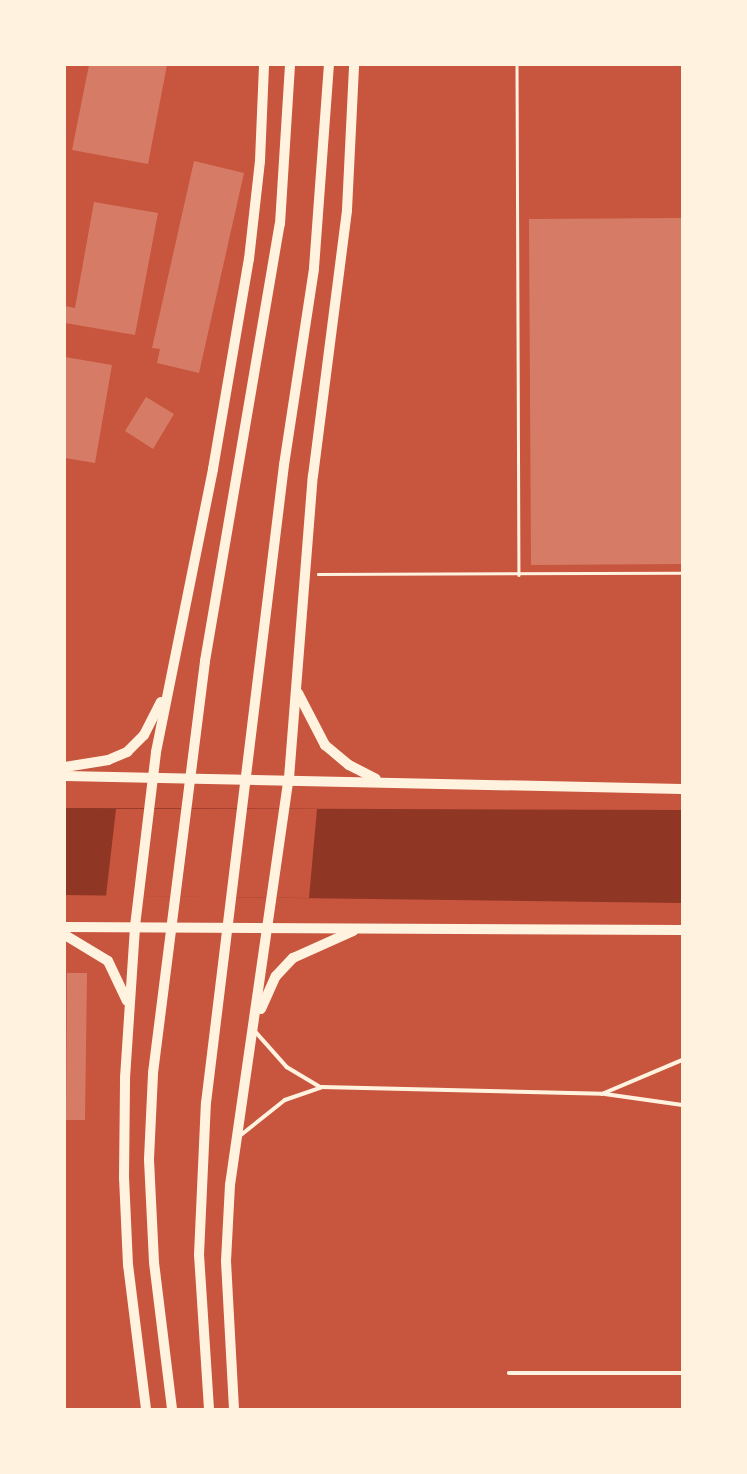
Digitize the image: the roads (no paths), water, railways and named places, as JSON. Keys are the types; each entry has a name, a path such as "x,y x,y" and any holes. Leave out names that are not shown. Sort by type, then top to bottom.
{"main road":[{"path":"146,1409 125,1205 129,1009 135,926 153,776 168,687 213,469 249,259 260,171 264,65"},
{"path":"172,1409 151,1203 150,1134 159,1021 205,661 276,250 290,65"},
{"path":"209,1409 199,1208 216,1022 263,660 284,465 314,268 329,65"},
{"path":"234,1409 226,1261 235,1141 270,928 289,778 318,428 347,210 354,65"},
{"path":"65,767 108,760 127,752 144,735 168,687"},
{"path":"296,687 325,744 349,765 379,780"},
{"path":"65,776 289,778 682,789"},
{"path":"65,927 682,930"},
{"path":"253,1028 285,965 321,944 362,929"},
{"path":"65,935 108,961 129,1009"}],"lane":[{"path":"253,1028 287,1067 322,1087"},
{"path":"602,1094 682,1060"},
{"path":"235,1141 285,1100 322,1087 602,1094 682,1105"},
{"path":"509,1373 682,1373"}]}
